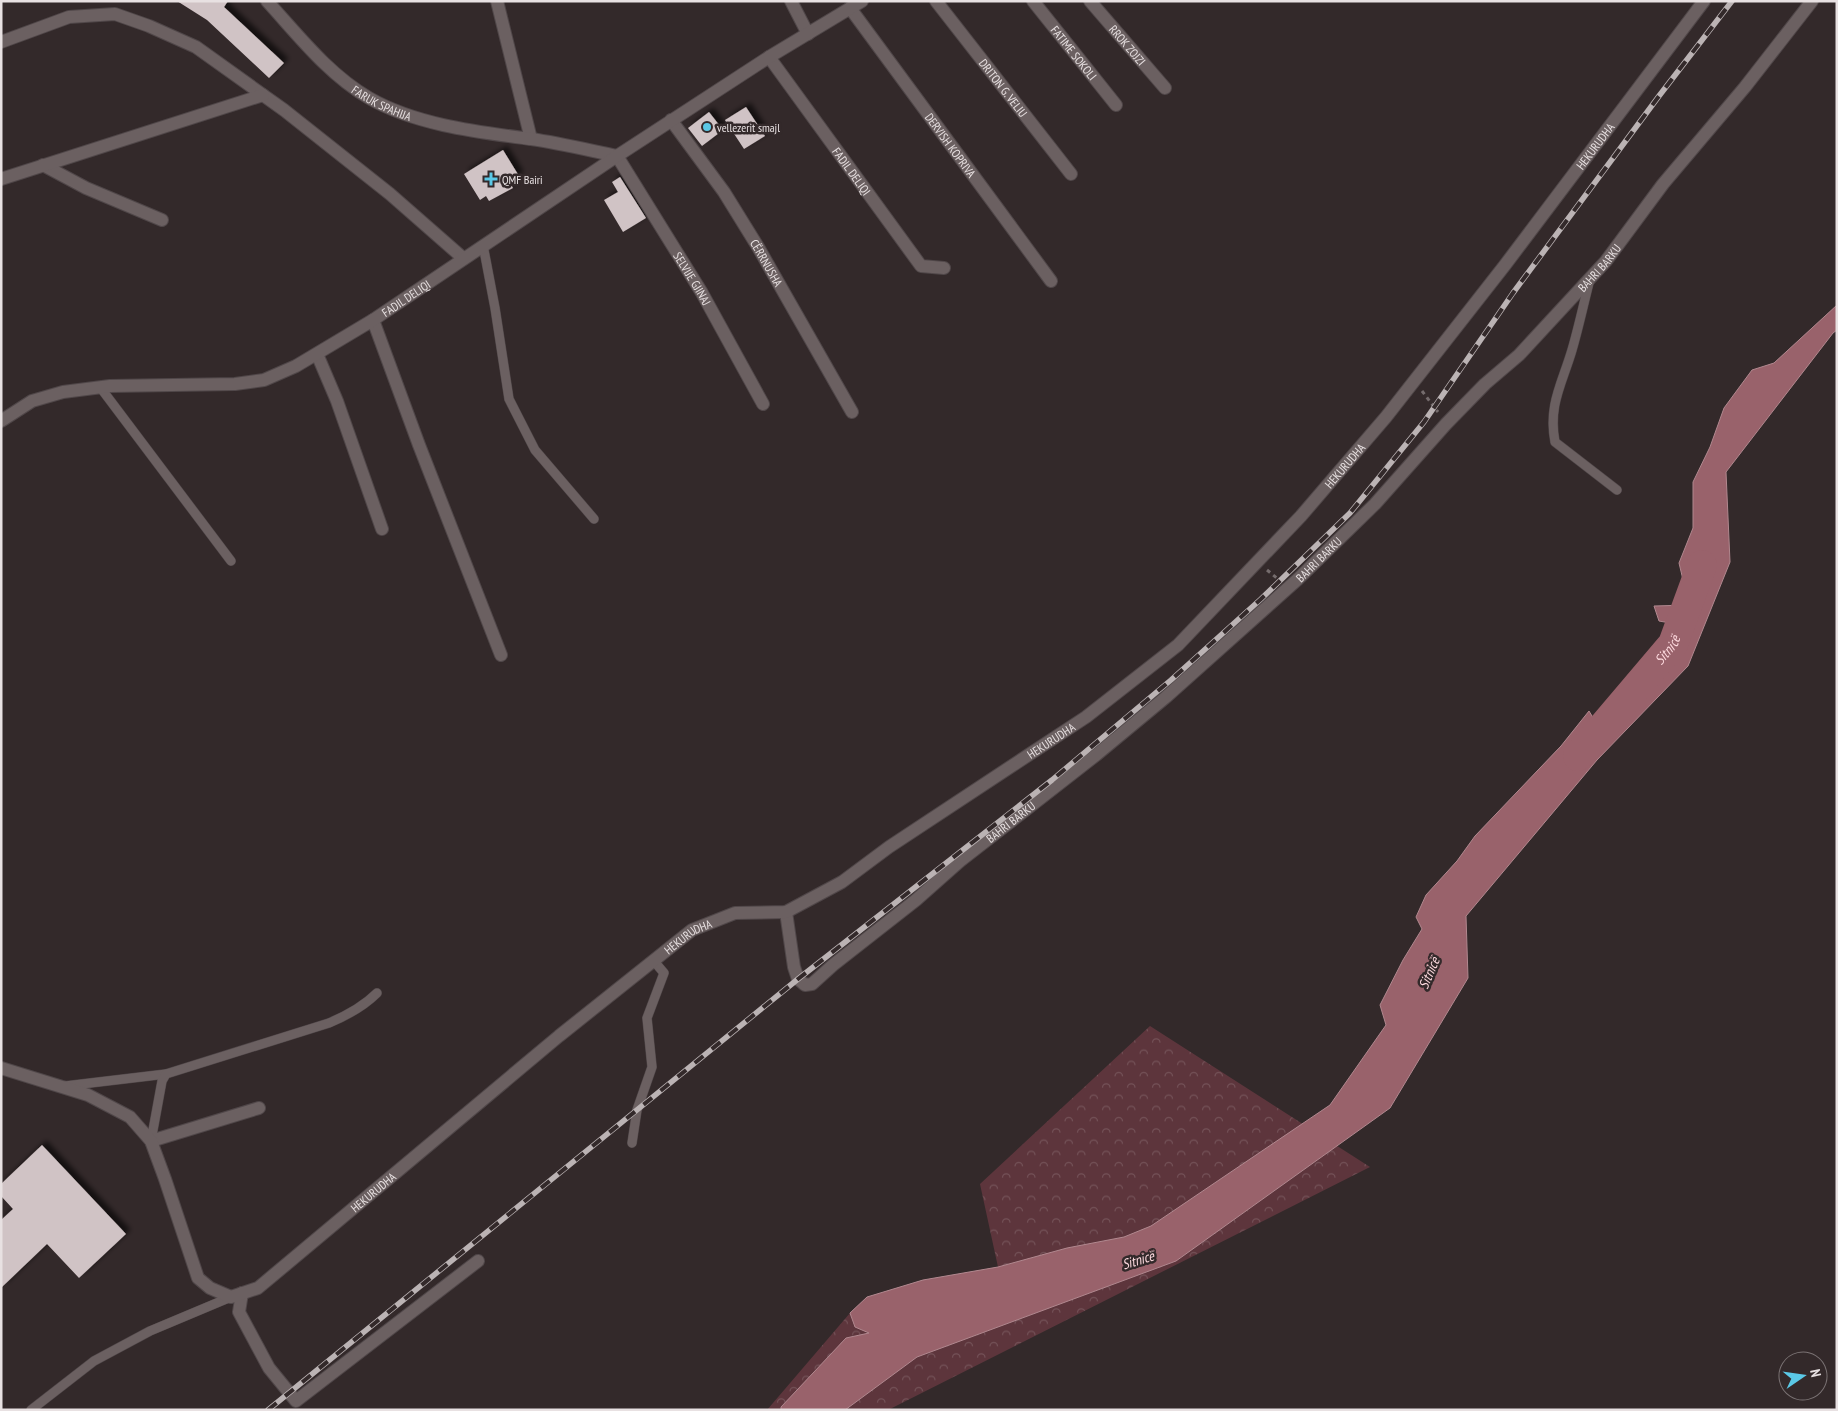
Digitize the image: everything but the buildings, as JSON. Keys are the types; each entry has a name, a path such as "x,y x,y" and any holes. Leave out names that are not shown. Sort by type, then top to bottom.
{"street":[{"name":"FARUK SPAHIJA","path":"267,1 315,54 340,78 369,98 400,111 447,126 531,139 617,156"},
{"path":"497,1 531,139"},
{"path":"791,1 808,34"},
{"name":"FADIL DELIQI","path":"1,421 32,401 63,392 100,387 235,384 264,380 296,366 373,320 482,245 671,120 769,57 862,1"},
{"name":"DRITON G. VELIU","path":"936,1 1071,174"},
{"name":"FATIME SOKOLI","path":"1032,1 1116,105"},
{"name":"RROK ZOJZI","path":"1090,1 1165,88"},
{"name":"HEKURUDHA","path":"237,1295 258,1288 544,1049 692,930 735,914 786,912 842,882 889,847 1086,717 1178,645 1307,509 1386,417 1505,265 1704,1"},
{"name":"BAHRI BARKU","path":"786,912 794,967 798,979 805,985 812,984 833,965 916,900 960,861 1096,755 1166,697 1288,588 1375,504 1446,424 1485,384 1519,355 1606,261 1663,184 1745,87 1812,1"},
{"name":"DERVISH KOPRIVA","path":"850,8 1052,281"},
{"path":"1,42 69,17 115,14 149,26 196,47 263,95 390,194 463,258"},
{"name":"FADIL DELIQI","path":"769,57 921,266 944,268"},
{"path":"1,179 263,95"},
{"name":"CËRRNUSHA","path":"671,120 724,192 758,247 852,412"},
{"name":"SELVIJE GJINAJ","path":"617,156 702,293 763,404"},
{"path":"43,165 86,188 162,220"},
{"path":"373,320 419,445 501,655"},
{"path":"317,354 337,400 382,529"},
{"path":"1,1068 88,1095 130,1118 151,1142 198,1278 210,1288 237,1295 238,1312 269,1368 296,1401 478,1260"},
{"path":"151,1142 259,1108"}],"lane":[{"path":"482,245 495,308 509,399 535,450 594,519"},
{"path":"1591,276 1572,349 1553,406 1552,428 1555,442 1616,490"},
{"path":"100,387 231,561"},
{"path":"632,1143 637,1110 652,1067 647,1018 664,973 653,960"},
{"path":"60,1086 166,1074 329,1023 348,1015 366,1004 377,993"},
{"path":"151,1142 162,1081 166,1074"},
{"path":"31,1410 94,1361 150,1331 237,1295"}],"path":[{"path":"1414,380 1446,424"},
{"path":"1258,561 1288,588"}],"green space":[{"path":"1150,1026 1370,1167 888,1410 767,1410 850,1313 867,1297 923,1280 998,1267 980,1184"}],"water":[{"path":"1837,305 1837,330 1726,472 1730,562 1688,666 1597,760 1466,916 1468,978 1390,1108 1176,1261 917,1357 845,1410 781,1410 781,1407 846,1338 869,1333 855,1327 850,1313 867,1297 923,1280 998,1267 1067,1248 1124,1237 1151,1226 1330,1105 1386,1025 1380,1005 1403,960 1422,929 1416,917 1426,895 1457,861 1475,836 1561,746 1589,711 1598,726 1621,721 1640,691 1629,674 1659,654 1670,623 1659,621 1654,606 1689,605 1679,563 1693,528 1693,482 1710,447 1724,408 1752,370 1774,363"}],"waterway":[{"name":"Sitnicë","path":"1578,756 1673,644 1702,565"}],"railway":[{"path":"268,1410 798,979 1052,780 1171,680 1261,599 1350,513 1424,422 1513,293 1732,1"}],"place":[{"name":"vellezerit smajl","path":"707,127"},
{"name":"QMF Bairi","path":"491,179"}]}
